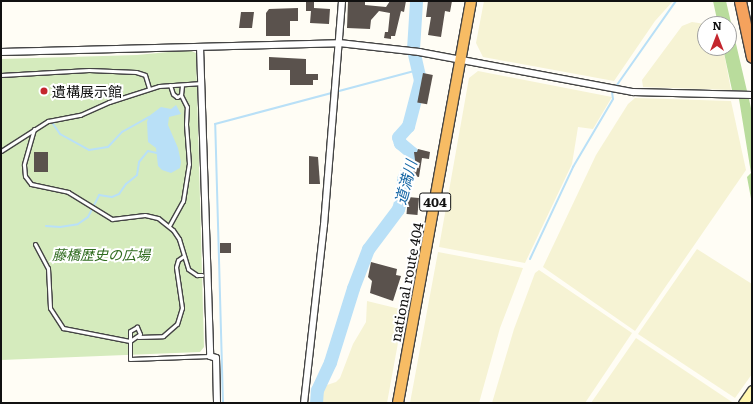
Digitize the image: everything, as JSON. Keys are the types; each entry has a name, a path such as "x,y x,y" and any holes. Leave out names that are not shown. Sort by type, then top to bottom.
{"highway":[{"name":"national route 404","path":"398,403 471,1"},
{"path":"740,1 752,57"}],"main road":[{"path":"743,403 752,390"}],"street":[{"path":"304,403 323,239 342,1"},
{"path":"1,52 339,42 460,60 633,92 752,95"},
{"path":"200,47 210,356 216,358 217,403"}],"lane":[{"path":"1,75 90,70 136,72 145,75 149,88"},
{"path":"1,151 34,128 48,121 80,115 149,88 202,83"},
{"path":"170,85 174,94 181,95"},
{"path":"169,226 184,201 189,164 186,124 187,107 181,95 182,86"},
{"path":"34,128 24,165 25,176 31,184 68,192 106,217 118,219 145,215 158,218 169,226 179,239 188,269 197,275 202,275"},
{"path":"35,244 48,268 50,308 63,328 130,341 138,337 163,336 177,324 182,308 176,267 178,260 184,256"},
{"path":"138,337 140,330 134,327 130,331 130,359 210,356"}],"shaded area":[{"path":"484,1 673,1 655,21 614,81 483,57 476,43"},
{"path":"692,22 697,23 697,56 725,56 731,90 643,87 642,80 682,26"},
{"path":"478,71 612,97 593,129 578,127 572,164 525,263 439,247 469,78"},
{"path":"635,98 731,101 746,170 635,331 543,267 596,155 628,104"},
{"path":"697,249 752,284 752,374 735,398 638,334"},
{"path":"438,252 523,268 500,328 479,403 410,403"},
{"path":"539,270 632,333 585,403 492,403 514,329 535,273"},
{"path":"367,301 404,310 387,403 322,403 324,386 336,382 340,378 353,344 366,322"},
{"path":"636,338 732,402 591,403"}],"green space":[{"path":"713,1 726,1 730,16 716,16"},
{"path":"737,48 747,91 732,90 725,56 737,56"},
{"name":"藤橋歴史の広場","path":"189,50 196,53 204,347 200,352 1,360 1,59 137,55"},
{"path":"739,99 749,99 752,113 752,204 747,177 751,173"}],"water":[{"path":"176,105 181,114 169,117 168,125 178,148 181,162 180,168 171,173 162,170 158,166 156,148 148,142 147,122 149,116 161,107 171,109"}],"building":[{"path":"306,1 314,1 314,8 330,9 329,24 310,23 311,11 306,11"},
{"path":"348,1 365,1 365,5 386,7 390,1 406,1 404,12 401,11 395,36 391,36 391,39 384,38 385,32 388,32 390,13 379,11 371,20 370,29 347,28"},
{"path":"428,1 452,1 450,12 445,11 441,37 428,35 431,17 426,17"},
{"path":"298,8 298,21 290,21 290,36 266,36 266,13 269,9"},
{"path":"241,12 254,12 252,28 239,28"},
{"path":"269,57 306,59 306,74 318,74 318,80 313,80 313,85 290,85 290,70 269,70"},
{"path":"423,73 433,75 427,104 417,102"},
{"path":"418,149 430,152 429,159 422,158 419,177 412,176 415,160 414,152 417,152"},
{"path":"34,152 48,152 48,172 34,172"},
{"path":"309,156 318,157 320,184 309,184"},
{"path":"408,197 419,198 417,215 407,214"},
{"path":"220,243 231,243 231,253 220,253"},
{"path":"371,262 397,269 396,275 401,276 393,301 370,293 372,281 368,277"}],"waterway":[{"name":"道満川","path":"316,403 317,390 330,362 353,288 368,249 398,209 402,195 403,179 413,158 412,153 400,143 398,137 408,126 420,80 413,49 416,1"},
{"path":"530,259 573,167 613,99 612,92 676,1"},
{"path":"223,403 215,124 418,70"},
{"path":"51,121 60,134 89,150 108,147 122,132 149,117"},
{"path":"46,226 60,227 78,224 88,217 99,195 112,197 119,194 126,184 137,175 139,162 148,151 157,153"}],"place":[{"name":"遺構展示館","path":"44,91"}]}
